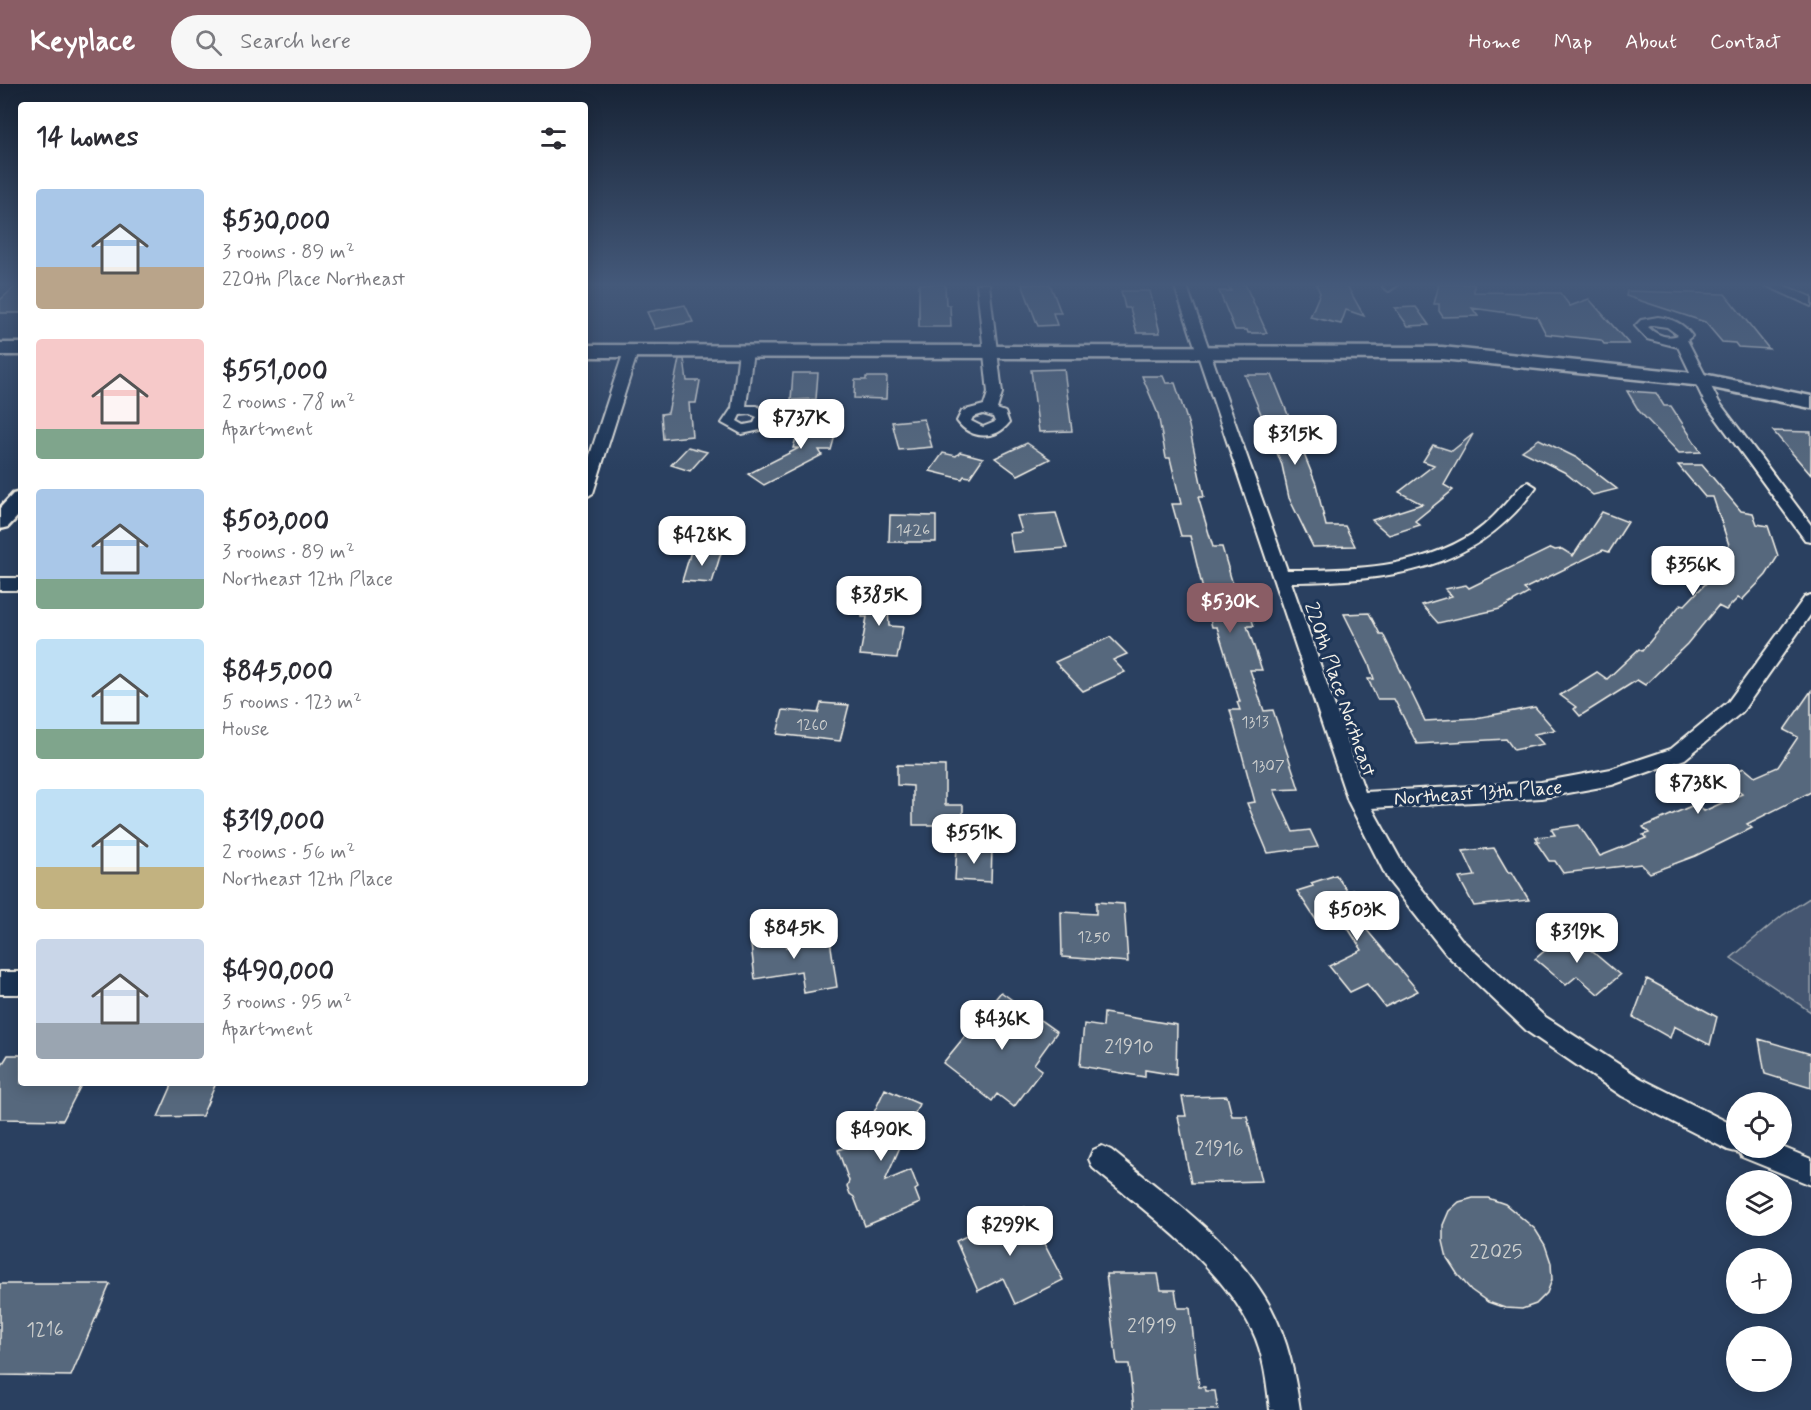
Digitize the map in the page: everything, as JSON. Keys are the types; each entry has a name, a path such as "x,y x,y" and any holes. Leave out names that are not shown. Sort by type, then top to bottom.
{"street":[{"path":"990,346 995,393 990,410"},
{"name":"220th Place Northeast","path":"1201,346 1358,801 1396,873 1454,947 1536,1024 1631,1087 1726,1135"},
{"path":"1684,346 1689,351 1712,403 1811,536"},
{"path":"0,349 18,349"},
{"path":"588,351 1442,353 1703,380 1811,402"},
{"path":"588,484 631,351"},
{"path":"739,410 741,376 746,351"},
{"path":"1279,576 1347,576 1419,564 1473,539 1504,516 1528,487"},
{"path":"0,522 18,502"},
{"path":"0,584 18,584"},
{"name":"Northeast 13th Place","path":"1358,801 1541,790 1612,777 1678,754 1735,706 1811,601"},
{"path":"0,983 18,983"},
{"path":"1102,1158 1170,1216 1237,1281 1257,1310 1272,1346 1286,1410"},
{"path":"1776,1158 1811,1172"}],"shaded area":[{"path":"1811,897 1811,1012 1731,958 1783,915"}],"building":[{"path":"1767,346 1769,349 1738,347"},
{"path":"679,359 684,359 687,381 700,381 696,403 689,403 692,436 663,439 661,414 668,413"},
{"path":"1064,369 1072,431 1039,432 1031,370"},
{"path":"793,373 818,373 816,399 791,400"},
{"path":"1245,375 1272,375 1316,484 1326,526 1345,526 1355,546 1313,547 1289,498 1282,465"},
{"path":"1142,376 1163,376 1166,383 1175,383 1189,426 1204,497 1198,497 1213,547 1222,547 1240,609 1248,609 1254,626 1247,626 1262,670 1250,670 1264,711 1273,710 1299,789 1274,790 1293,832 1310,830 1318,847 1268,853 1247,803 1255,802 1230,710 1240,710 1237,702 1240,702 1217,627 1212,627 1190,536 1181,536 1172,504 1181,504 1170,458 1166,458 1158,414"},
{"path":"866,377 887,377 886,399 854,398 855,380 866,380"},
{"path":"1627,391 1656,393 1664,406 1671,406 1701,452 1679,453 1639,411"},
{"path":"802,419 839,421 831,450 819,450 822,455 764,485 748,474 799,448 793,448"},
{"path":"924,419 932,447 899,450 892,422"},
{"path":"1773,431 1811,432 1811,475"},
{"path":"1473,434 1444,485 1453,490 1415,521 1420,525 1389,535 1372,520 1422,504 1399,492 1434,465 1423,461 1433,445 1452,451"},
{"path":"1539,439 1577,458 1617,489 1593,495 1564,472 1522,451"},
{"path":"1027,443 1050,459 1018,475 995,458"},
{"path":"688,447 707,452 690,471 671,465"},
{"path":"960,452 983,458 970,477 964,476 962,479 930,471 943,453 956,456"},
{"path":"1678,465 1702,465 1741,511 1753,513 1757,524 1768,526 1778,556 1766,575 1742,600 1738,598 1726,610 1718,606 1687,644 1645,685 1637,680 1580,716 1574,709 1576,707 1560,695 1597,672 1607,679 1639,649 1642,651 1681,604 1685,605 1708,581 1729,545 1713,497 1705,497"},
{"path":"1602,512 1628,522 1609,552 1603,550 1524,589 1529,593 1500,609 1438,623 1422,605 1452,596 1445,589 1466,585 1469,588 1551,548 1562,549 1573,556"},
{"path":"1056,513 1067,548 1013,552 1009,533 1022,532 1017,516"},
{"path":"890,515 936,516 936,542 889,542"},
{"path":"691,551 721,553 712,583 682,581"},
{"path":"887,591 889,626 903,627 897,658 860,655 867,617 862,617 861,592"},
{"path":"1369,613 1380,634 1383,634 1425,721 1476,718 1535,707 1555,730 1534,734 1543,744 1514,750 1506,739 1417,744 1394,699 1377,699 1368,679 1374,679 1369,664 1344,614"},
{"path":"1110,637 1127,654 1113,660 1125,672 1083,691 1055,662"},
{"path":"1811,691 1811,792 1747,824 1752,828 1695,856 1650,873 1641,864 1563,873 1555,861 1549,861 1536,842 1539,842 1536,837 1555,835 1551,829 1579,825 1600,856 1646,838 1643,835 1649,833 1643,827 1696,804 1704,811 1742,794 1722,778 1744,768 1755,777 1778,767 1798,737 1784,730"},
{"path":"821,703 849,705 840,741 777,734 783,710 818,713"},
{"path":"897,765 945,766 945,805 963,805 963,825 913,825 913,786 897,785"},
{"path":"957,847 992,849 991,882 955,880"},
{"path":"1494,848 1529,900 1474,906 1459,878 1475,876 1463,851"},
{"path":"1336,875 1348,892 1354,890 1373,918 1360,922 1418,991 1385,1007 1367,984 1350,992 1329,966 1362,950 1342,919 1320,926 1297,891 1313,886 1311,883"},
{"path":"1096,902 1124,904 1128,962 1062,957 1061,912 1096,914"},
{"path":"784,930 786,947 830,940 837,987 804,993 801,971 755,979 750,936"},
{"path":"1568,931 1620,975 1598,994 1577,976 1566,985 1535,959"},
{"path":"1647,979 1717,1017 1710,1045 1674,1026 1670,1038 1633,1017"},
{"path":"1001,992 1057,1032 1034,1064 1042,1070 1014,1107 997,1094 992,1101 943,1063"},
{"path":"1104,1013 1177,1025 1176,1075 1145,1070 1145,1077 1080,1066 1084,1024 1103,1027"},
{"path":"1759,1039 1811,1054 1811,1088 1765,1074"},
{"path":"8,1055 18,1055 18,1086 80,1086 63,1120 0,1119 0,1068"},
{"path":"172,1086 215,1086 202,1116 158,1117"},
{"path":"885,1089 919,1104 885,1181 911,1170 918,1188 915,1190 920,1203 865,1226 854,1197 847,1186 849,1181 838,1150 860,1142"},
{"path":"1227,1096 1232,1116 1247,1116 1262,1181 1191,1183 1178,1116 1186,1116 1182,1097"},
{"path":"1473,1198 1488,1198 1505,1204 1535,1229 1545,1245 1551,1263 1552,1280 1547,1293 1536,1304 1522,1309 1505,1308 1488,1302 1471,1290 1447,1258 1443,1241 1443,1225 1449,1211 1459,1202"},
{"path":"1025,1207 1063,1280 1015,1304 1003,1278 978,1291 956,1241"},
{"path":"1106,1274 1158,1274 1161,1290 1175,1290 1178,1308 1190,1308 1199,1387 1205,1387 1206,1391 1215,1391 1218,1410 1134,1410 1129,1364 1117,1364"},
{"path":"0,1284 110,1284 71,1376 0,1375"}]}
